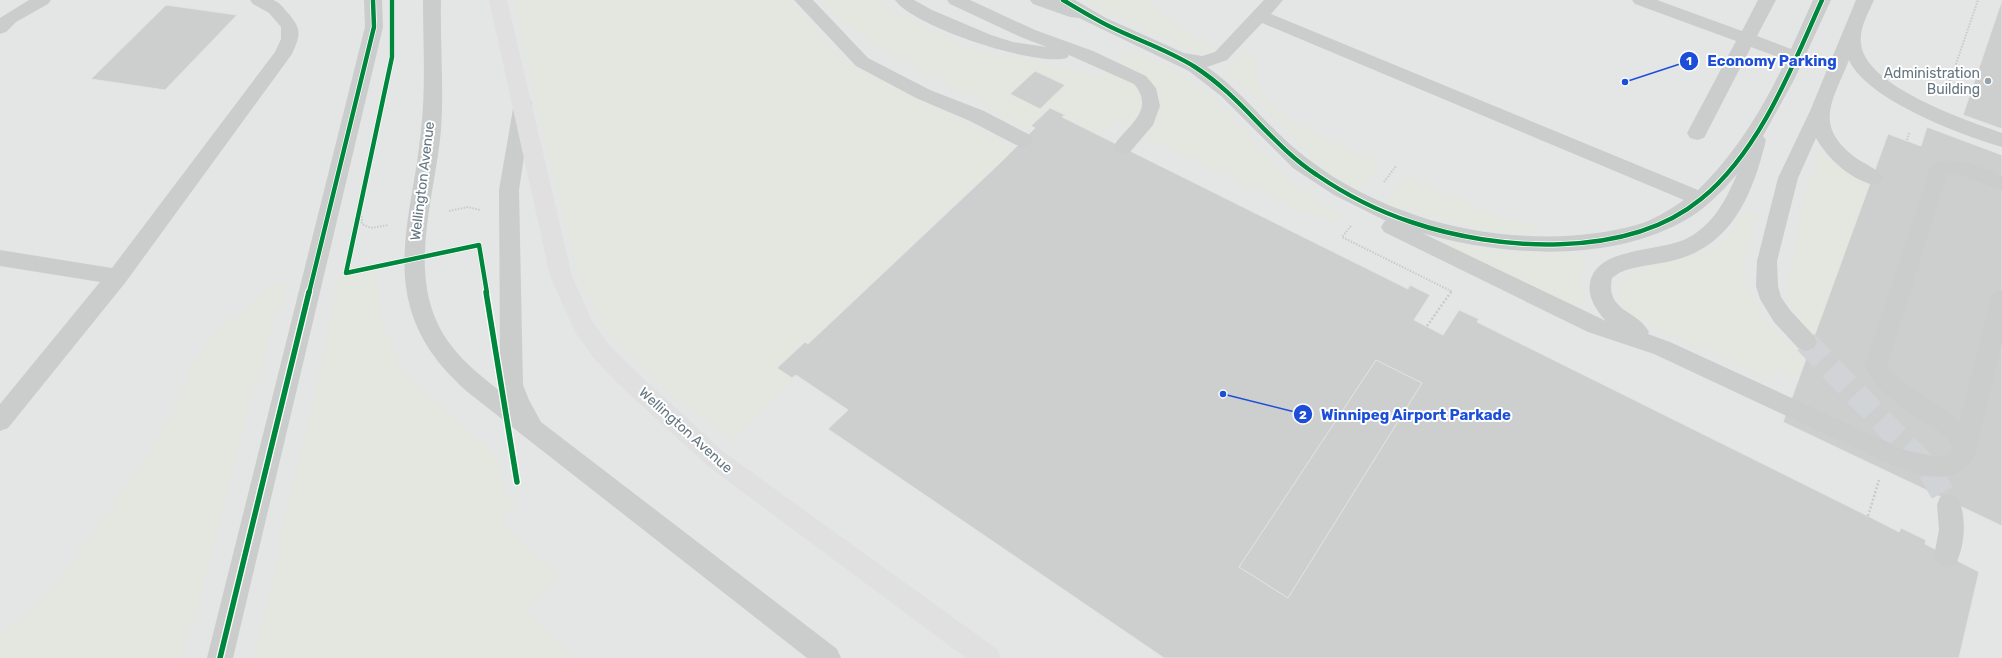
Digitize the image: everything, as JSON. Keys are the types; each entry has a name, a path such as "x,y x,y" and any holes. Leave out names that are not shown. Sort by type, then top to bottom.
{"main road":[{"name":"Wellington Avenue","path":"498,0 523,103 561,276 583,326 601,351 624,375 717,460 988,658"}],"street":[{"path":"0,28 10,18 42,0"},
{"path":"0,421 117,277 283,54 290,38 290,26 275,9 259,0"},
{"path":"220,658 374,27 373,0"},
{"name":"Wellington Avenue","path":"432,0 431,130 414,240 413,267 416,293 434,338 450,360 473,383 828,658"},
{"path":"803,0 862,62 923,94 980,117 1023,140"},
{"path":"904,0 918,10 986,42 1036,52 1083,55"},
{"path":"927,0 1003,36 1083,55"},
{"path":"956,0 1029,34 1109,64 1140,80 1151,98 1151,106 1144,125 1123,147"},
{"path":"985,0 1043,26 1083,55"},
{"path":"1039,0 1100,22 1175,56 1195,67 1223,87 1279,145 1296,160 1314,174 1340,190 1389,213 1446,232 1503,241 1534,243 1561,243 1616,237 1660,224 1673,218 1700,199 1733,164 1757,134 1796,57 1822,0"},
{"path":"1175,56 1194,61 1216,60 1222,56 1274,0"},
{"path":"1641,0 1796,57"},
{"path":"1697,133 1767,0"},
{"path":"1806,342 1782,316 1771,299 1766,275 1767,261 1788,178 1819,111 1865,0"},
{"path":"1067,2 1100,22"},
{"path":"1259,15 1700,199"},
{"path":"1852,29 1852,45 1860,62 1889,90 1934,114 2002,140"},
{"name":"Wellington Avenue","path":"523,103 509,190 512,385 518,403 546,444 576,475 810,658"},
{"path":"1819,111 1819,121 1828,142 1846,161 1873,178"},
{"path":"1662,348 1612,315 1601,297 1600,281 1602,275 1614,265 1685,249 1698,242 1718,227 1749,172 1757,134"},
{"path":"1279,145 1301,173 1323,192 1338,201 1596,326 1662,348 1784,406 1897,457 1922,466 1942,467 1950,465 1958,462 1963,455 2002,298"},
{"path":"1964,446 1963,441 1955,430 1887,382 1878,372 1876,366 1938,170 1945,166 1957,167 2002,184"},
{"path":"0,258 117,277"},
{"path":"1947,556 1952,534 1952,519 1949,505"}],"path":[{"path":"1946,93 1978,0"},
{"path":"356,228 361,205"},
{"path":"1351,225 1342,237 1451,291 1427,326"},
{"path":"1868,516 1881,472"}],"shaded area":[{"path":"0,0 2002,0 2002,658 0,658"},
{"path":"513,0 789,0 839,54 857,67 1014,148 808,343 804,341 776,368 795,380 732,440 654,380 610,335 579,281"},
{"path":"819,0 882,0 889,9 969,48 1068,68 1097,79 1128,49 1174,71 1200,88 1227,113 1290,180 1313,198 1343,215 1338,222 1298,210 1116,122 1101,136 1072,120 1074,119 1050,107 1029,126 1031,132 993,112 967,94 894,57 860,35"},
{"path":"1081,0 1147,0 1179,28 1218,47 1208,53 1184,48"},
{"path":"1242,54 1257,61 1256,70 1261,87 1275,108 1288,119 1380,164 1359,190 1332,174 1321,165 1254,96 1226,73 1225,67 1234,62"},
{"path":"1819,153 1823,153 1848,174 1871,183 1815,336 1796,313 1789,296 1788,281 1801,217"},
{"path":"1407,176 1504,220 1538,225 1540,232 1501,230 1462,224 1424,215 1386,203"},
{"path":"1745,210 1756,213 1748,241 1744,263 1746,284 1751,297 1766,320 1807,358 1799,379 1775,368 1770,380 1640,321 1625,306 1620,295 1620,289 1626,275 1683,258 1711,247 1723,240 1733,231"},
{"path":"1447,242 1480,248 1530,254 1581,254 1587,262 1581,277 1585,302 1577,307 1445,245"},
{"path":"375,268 381,319 398,360 415,383 496,455 506,494 518,504 498,521 560,577 525,609 554,639 577,658 254,658 335,302 333,296 339,274"},
{"path":"287,283 281,305 275,313 183,658 0,658 0,634 26,614 51,590 71,564 146,456 179,402 179,392 186,383 188,369 219,329 252,305 260,292 276,284"}],"building":[{"name":"Administration Building","path":"2002,0 2002,129 1963,115"},
{"path":"166,5 237,15 165,90 91,79"},
{"path":"1035,71 1065,85 1040,109 1010,94"},
{"path":"1050,108 1065,115 1062,117 1408,289 1410,285 1430,295 1414,320 1443,335 1459,310 1479,319 1477,322 1899,532 1901,528 1926,540 1925,544 1979,572 1959,658 1164,658 828,429 848,410 796,375 792,378 777,368 805,342 808,344 999,164 1035,128 1031,126"},
{"path":"1927,127 2002,155 2002,526 1783,422 1888,134 1921,146"},
{"path":"1376,360 1422,383 1288,598 1239,567"}],"tunnel":[{"path":"1806,342 1930,471 1949,505"}],"cycle path":[{"path":"220,658 374,27 373,0"},
{"path":"392,0 392,57 346,273 479,245 517,482"},
{"path":"1063,0 1100,22 1195,67 1227,92 1284,150 1300,163 1329,183 1368,204 1410,222 1456,234 1492,240 1530,243 1568,243 1605,240 1641,231 1673,218 1701,199 1722,178 1757,132 1785,80 1822,0"}],"place":[{"name":"Administration Building","path":"1988,81"},
{"name":"Economy Parking","path":"1625,82"},
{"name":"Winnipeg Airport Parkade","path":"1223,394"}]}
